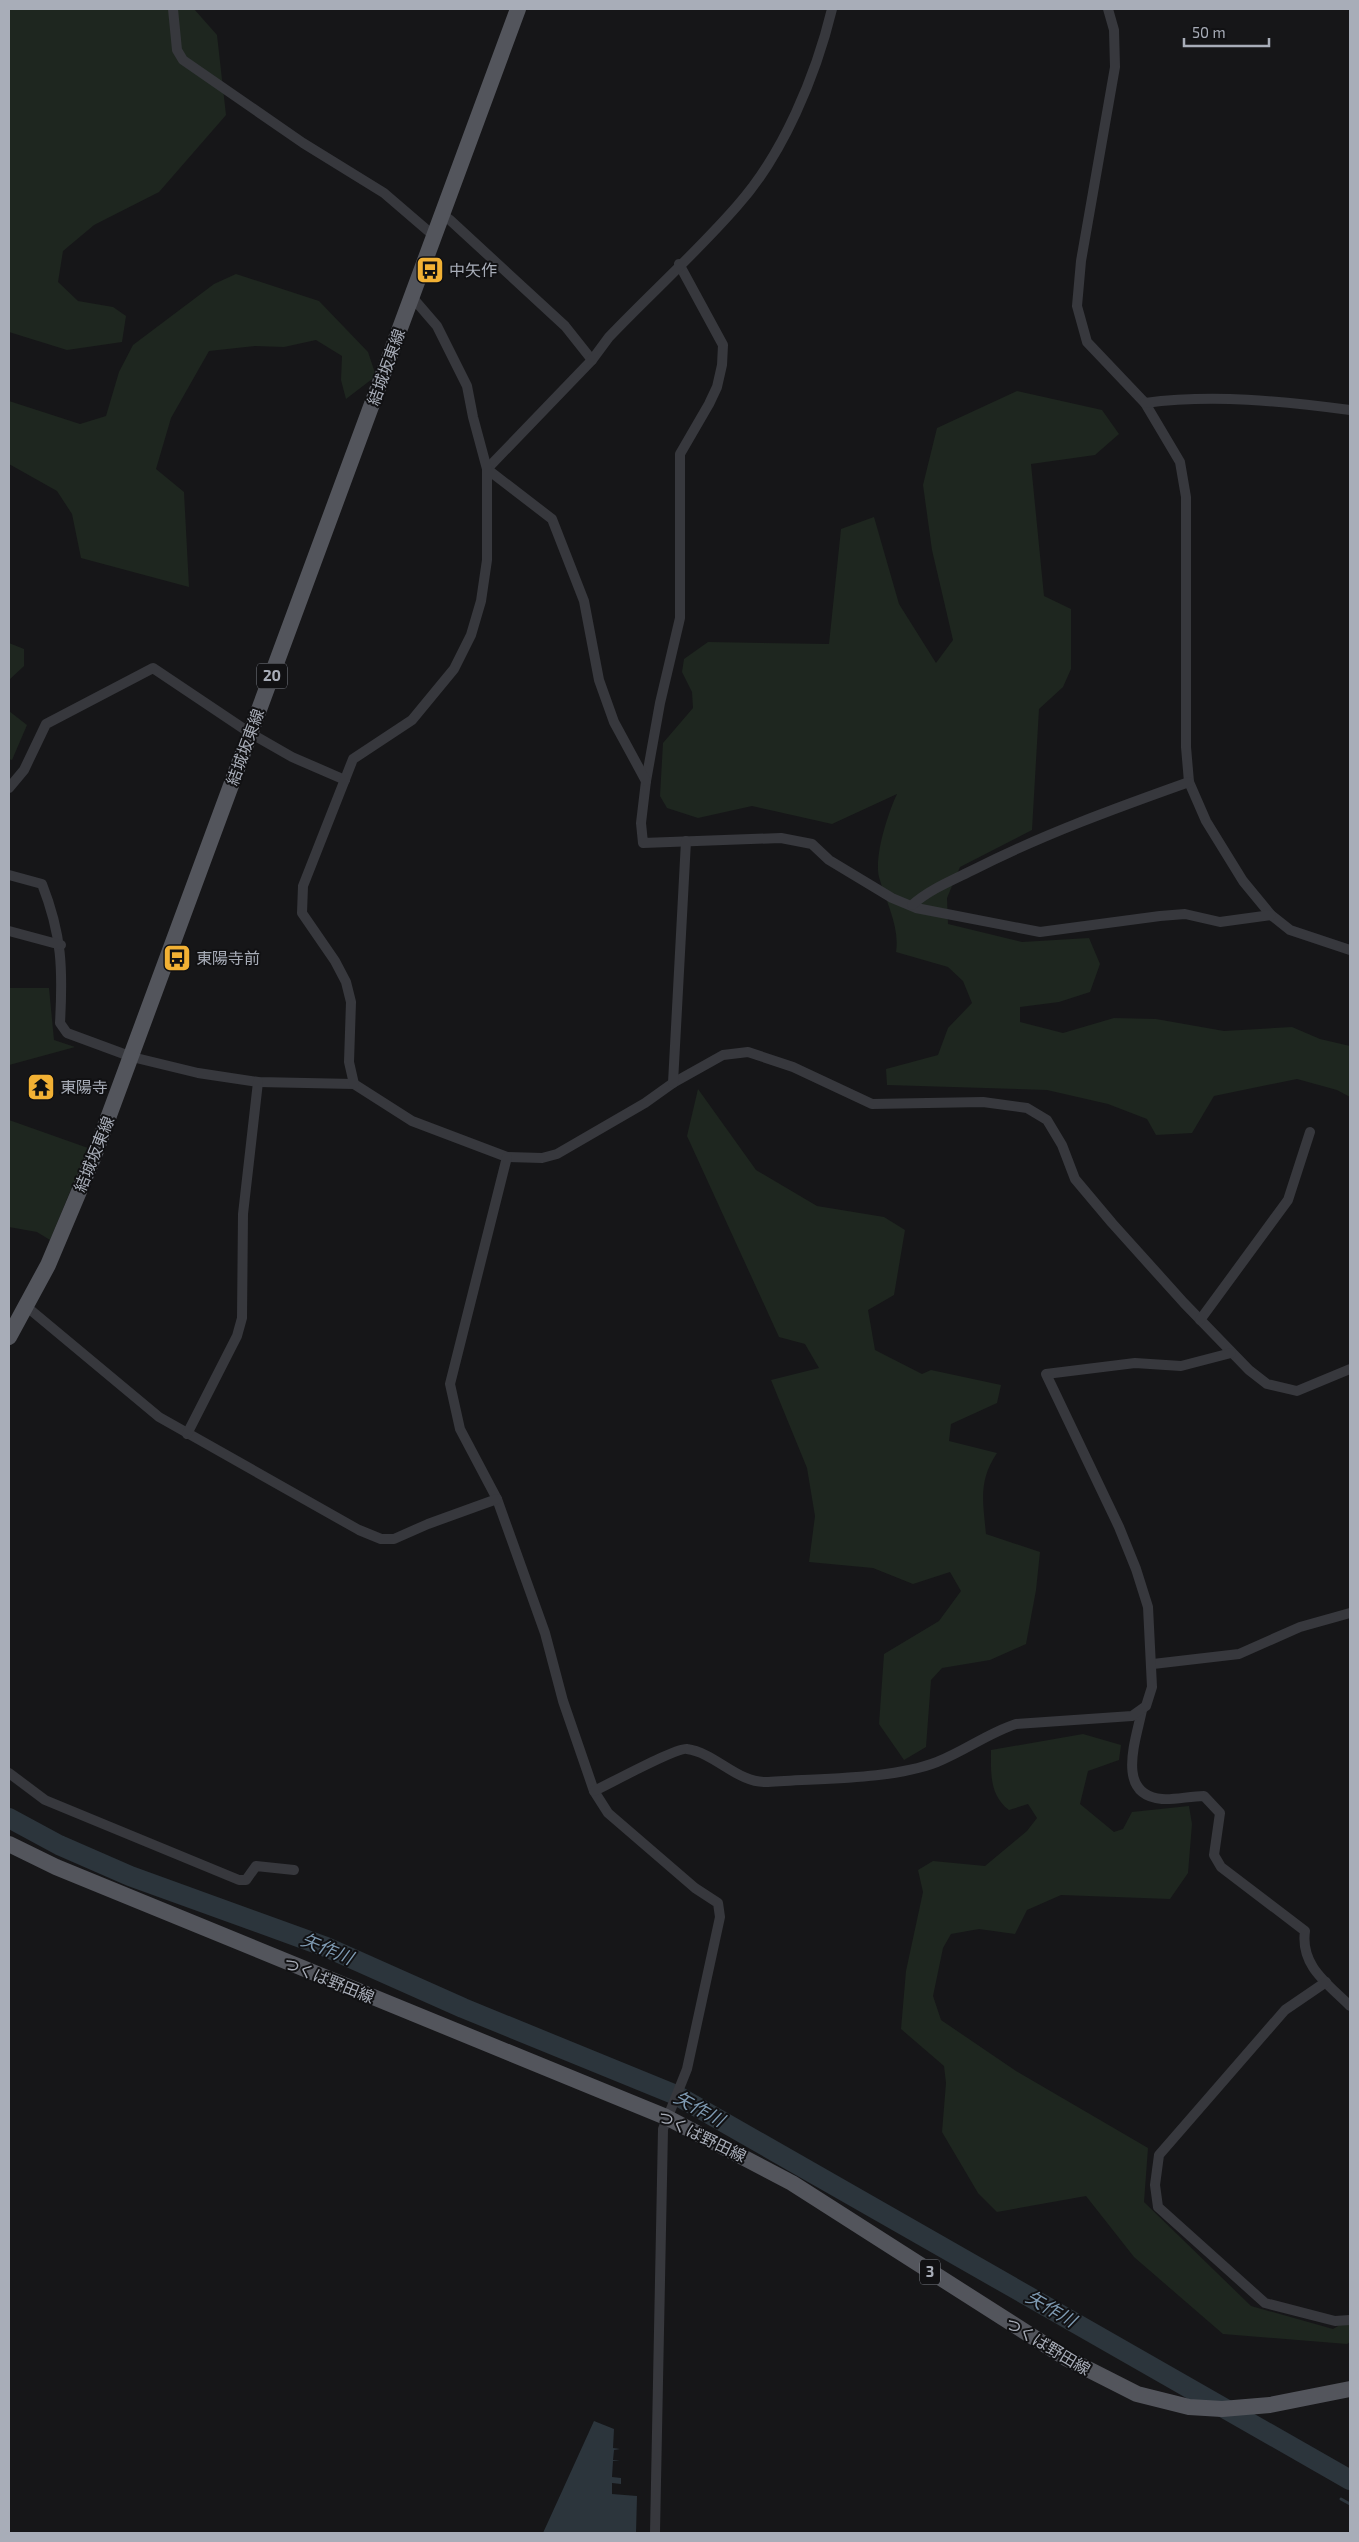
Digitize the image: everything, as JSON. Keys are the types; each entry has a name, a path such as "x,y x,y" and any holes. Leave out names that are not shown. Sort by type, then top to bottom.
{"main road":[{"name":"結城坂東線","path":"9,1337 26,1307 67,1223 132,1057 518,9"},
{"name":"つくば野田線","path":"9,1844 64,1871 669,2112 792,2183 1066,2358 1137,2394 1193,2410 1270,2405 1350,2389"}],"street":[{"path":"173,9 177,50 182,60 287,133 384,193 434,236"},
{"path":"487,469 592,360 609,337 738,206 762,173 782,138 806,88 818,58 832,9"},
{"path":"1108,9 1114,30 1115,67 1081,260 1077,306 1088,342 1145,403 1180,462 1186,497 1186,747 1189,782 1206,821 1243,881 1271,915 1290,930 1350,950"},
{"path":"441,214 450,220 565,326 592,360"},
{"path":"679,264 723,345 722,365 713,395 680,454 680,618 660,703 646,781 641,824 643,843 781,838 812,844 830,860 892,898 916,908 1040,932 1185,914 1220,922 1271,915"},
{"path":"354,1084 349,1062 351,1002 346,982 335,961 302,913 303,886 353,759 412,720 454,669 471,635 481,601 486,560 487,469 472,417 467,386 437,326 412,297"},
{"path":"1145,403 1182,398 1243,400 1350,410"},
{"path":"487,469 552,519 584,601 599,680 614,722 646,781"},
{"path":"9,788 24,770 46,724 153,668 250,733 292,757 345,780"},
{"path":"912,905 923,895 996,856 1053,832 1189,782"},
{"path":"674,1083 686,841"},
{"path":"9,875 42,884 54,914 61,945 62,987 60,1024 68,1033 132,1057 198,1073 258,1082 354,1084 412,1121 507,1157 542,1158 557,1154 646,1103 674,1083 723,1055 748,1052 793,1067 872,1104 983,1102 1027,1108 1047,1120 1054,1131 1075,1179 1231,1353 1268,1384 1297,1391 1350,1370"},
{"path":"9,931 61,945"},
{"path":"187,1434 237,1336 242,1318 243,1214 258,1082"},
{"path":"1200,1320 1288,1200 1310,1132"},
{"path":"507,1157 450,1384 460,1429 496,1499 545,1633 563,1701 594,1791 608,1814 695,1888 718,1903 720,1917 692,2050 683,2081 663,2129 655,2533"},
{"path":"26,1307 152,1412 187,1434 359,1530 381,1539 394,1539 428,1524 496,1499"},
{"path":"1231,1353 1181,1366 1135,1363 1046,1374 1119,1527 1136,1569 1148,1607 1153,1664 1152,1687 1142,1710 1131,1770 1134,1785 1151,1797 1164,1799 1204,1796 1220,1813 1214,1855 1221,1867 1305,1931 1303,1946 1312,1968 1350,2006"},
{"path":"1153,1664 1239,1654 1300,1627 1350,1613"},
{"path":"594,1791 646,1767 670,1752 686,1748 709,1756 741,1775 764,1782 864,1775 900,1771 937,1762 1000,1729 1016,1724 1132,1716 1142,1710"},
{"path":"9,1773 45,1800 244,1882 250,1877 252,1869 256,1866 294,1870"},
{"path":"1326,1982 1285,2010 1159,2155 1155,2185 1158,2207 1266,2303 1335,2321 1350,2320"}],"shaded area":[{"path":"9,9 194,9 217,35 226,115 159,192 94,225 63,251 58,282 78,301 113,307 126,316 122,342 67,350 9,332"},
{"path":"236,274 319,301 368,352 376,376 346,399 341,380 342,356 316,340 284,347 255,346 209,351 171,418 156,469 184,492 189,587 81,558 72,514 57,491 9,464 9,401 80,424 106,416 119,372 133,345 214,284"},
{"path":"1017,391 1102,410 1119,434 1095,455 1031,464 1044,596 1071,609 1071,669 1063,687 1039,709 1032,830 960,867 947,898 948,924 1022,942 1089,938 1100,964 1090,992 1059,1002 1020,1007 1020,1022 1063,1033 1114,1018 1156,1019 1224,1031 1292,1027 1320,1039 1350,1046 1350,1097 1337,1090 1297,1079 1214,1096 1192,1133 1156,1135 1147,1119 1108,1104 1047,1090 887,1085 886,1069 938,1055 948,1028 972,1003 963,981 948,967 896,952 896,933 879,877 878,858 883,835 897,794 832,824 752,806 698,818 667,808 660,796 663,743 693,708 692,692 682,672 684,659 708,642 829,644 841,529 874,517 899,604 936,663 953,640 932,550 923,485 937,428"},
{"path":"9,643 24,649 24,666 9,680"},
{"path":"9,711 27,725 12,760 9,759"},
{"path":"9,988 49,988 54,1040 75,1047 9,1065"},
{"path":"698,1089 756,1170 817,1206 884,1217 905,1230 894,1295 868,1310 875,1350 922,1374 931,1370 1001,1385 997,1403 951,1424 949,1441 997,1453 984,1482 983,1502 986,1534 1040,1552 1036,1590 1026,1644 990,1660 942,1668 931,1680 926,1747 904,1760 879,1724 884,1654 939,1621 961,1591 950,1572 913,1584 873,1568 809,1562 815,1516 807,1468 771,1380 819,1368 805,1344 779,1337 687,1136"},
{"path":"9,1120 88,1148 50,1240 37,1232 9,1227"},
{"path":"1083,1734 1121,1745 1119,1760 1088,1771 1080,1804 1114,1832 1123,1829 1132,1812 1189,1806 1192,1824 1188,1873 1170,1899 1061,1895 1027,1910 1015,1934 979,1929 951,1934 943,1948 933,1996 941,2020 1016,2071 1148,2148 1144,2202 1251,2306 1333,2329 1350,2319 1350,2342 1347,2344 1223,2334 1134,2257 1086,2196 997,2212 978,2193 942,2132 946,2083 944,2066 901,2029 906,1971 923,1892 918,1870 933,1861 985,1866 1027,1831 1037,1818 1028,1804 1009,1810 1002,1804 992,1783 991,1750"},
{"path":"594,2421 614,2429 613,2448 620,2449 614,2450 613,2460 620,2461 613,2461 612,2477 621,2478 621,2484 612,2483 612,2494 637,2496 636,2533 543,2533"}],"waterway":[{"name":"矢作川","path":"9,1818 59,1845 130,1876 326,1947 463,2008 676,2095 1350,2480"},
{"path":"1341,2499 1350,2504"}],"place":[{"name":"中矢作","path":"430,270"},
{"name":"東陽寺前","path":"177,958"},
{"name":"東陽寺","path":"41,1087"}]}
